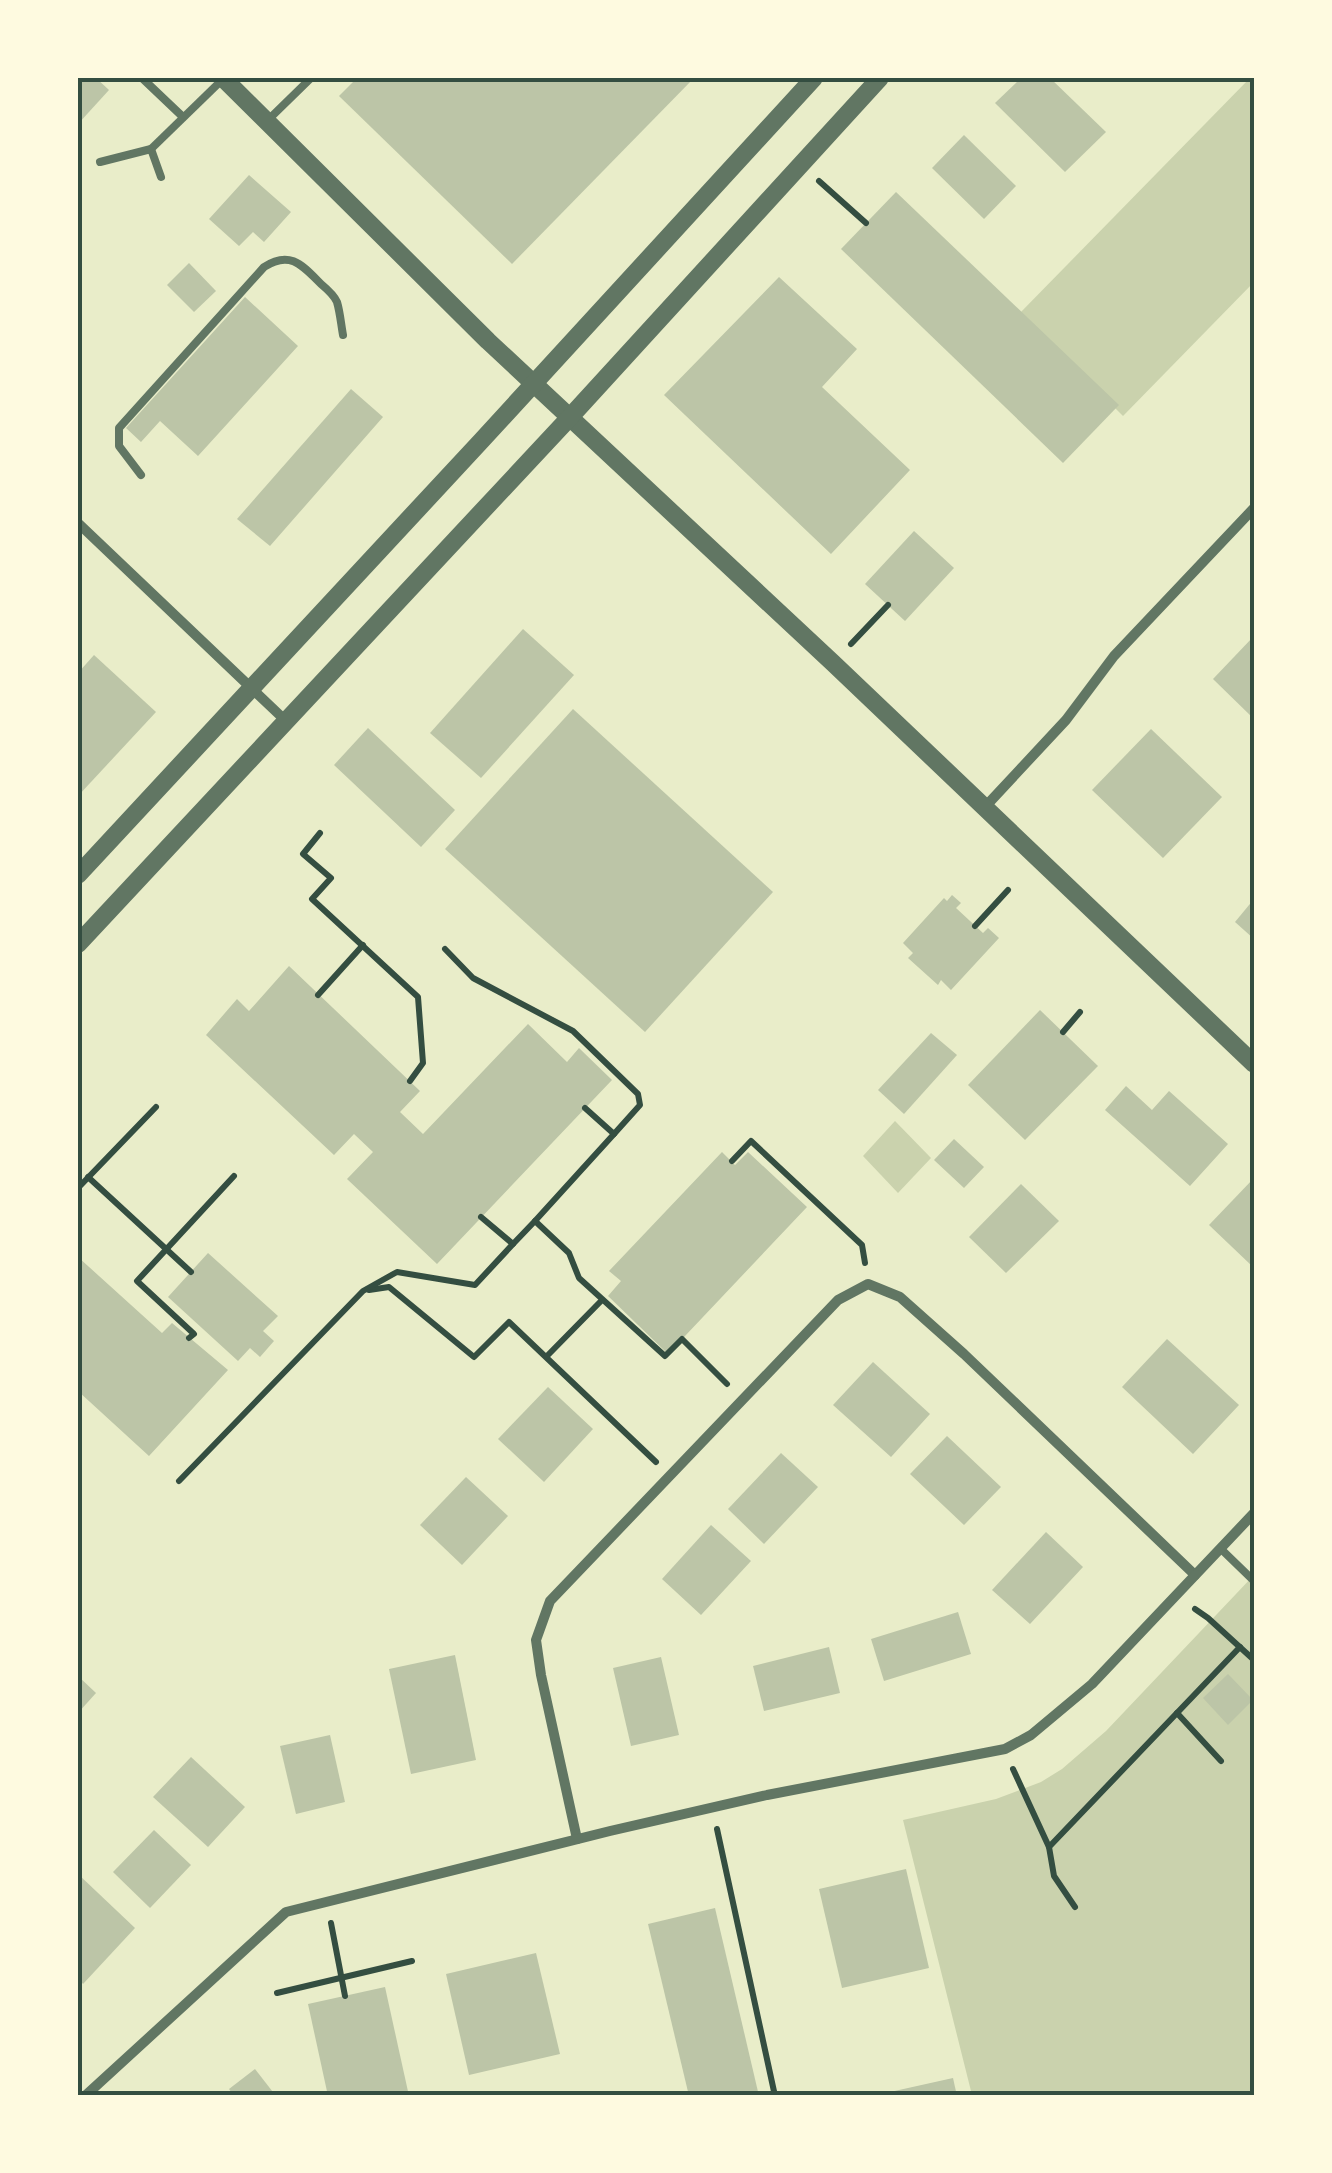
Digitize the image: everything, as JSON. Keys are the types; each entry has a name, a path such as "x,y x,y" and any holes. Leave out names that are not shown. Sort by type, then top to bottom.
{"street":[{"path":"224,78 428,283 1254,1064"},
{"path":"78,875 814,78"},
{"path":"78,944 880,78"},
{"path":"985,807 1066,720 1114,656 1254,508"},
{"path":"78,523 286,722"},
{"path":"577,1840 536,1640 550,1601 838,1300 868,1284 900,1297 926,1320 1195,1575"},
{"path":"85,2096 286,1912 767,1795 1004,1750 1031,1735 1092,1684 1254,1513"}],"lane":[{"path":"142,78 183,117"},
{"path":"100,162 151,149 224,78"},
{"path":"267,121 311,78"},
{"path":"151,149 161,177"},
{"path":"141,475 119,446 119,428 264,267 283,259 303,267 336,298 343,335"},
{"path":"1220,1549 1254,1581"}],"path":[{"path":"800,164 866,223"},
{"path":"832,662 888,605"},
{"path":"320,832 303,854 331,878 312,899 418,997 423,1063 410,1081"},
{"path":"975,926 1008,890"},
{"path":"318,995 362,945"},
{"path":"178,1481 363,1291 397,1272 475,1285 640,1106 638,1094 573,1032 473,978 445,949"},
{"path":"1063,1032 1080,1012"},
{"path":"78,1188 156,1106"},
{"path":"585,1108 614,1134"},
{"path":"732,1162 750,1141 862,1244 868,1284"},
{"path":"195,1333 137,1281 234,1176"},
{"path":"88,1178 190,1272"},
{"path":"481,1218 513,1244"},
{"path":"535,1221 569,1253 578,1278 666,1356 682,1339 742,1398"},
{"path":"363,1291 389,1287 474,1356 510,1322 671,1477"},
{"path":"547,1356 602,1300"},
{"path":"1208,1618 1254,1660"},
{"path":"1048,1848 1240,1647"},
{"path":"1177,1713 1222,1761"},
{"path":"1004,1750 1048,1848 1054,1876 1074,1907"},
{"path":"712,1808 775,2096"},
{"path":"327,1902 345,1996"},
{"path":"277,1993 412,1961"}],"green space":[{"path":"1254,78 1254,282 1123,416 1020,313"},
{"path":"895,1121 931,1158 898,1193 863,1156"},
{"path":"1254,1575 1254,2095 972,2095 903,1820 996,1799 1041,1782 1062,1769 1106,1731"}],"building":[{"path":"78,78 96,78 109,90 78,124"},
{"path":"357,78 694,78 512,264 339,96"},
{"path":"1021,78 1050,78 1106,132 1065,172 995,103"},
{"path":"964,135 1016,186 984,219 932,168"},
{"path":"249,175 291,212 264,242 253,232 239,246 209,219"},
{"path":"896,192 1119,405 1063,463 841,249"},
{"path":"189,263 216,291 194,312 167,285"},
{"path":"779,277 857,349 822,387 910,470 831,554 664,395"},
{"path":"245,297 298,346 198,456 160,421 141,442 126,428"},
{"path":"351,389 383,417 270,546 237,519"},
{"path":"914,531 954,568 905,621 865,584"},
{"path":"523,629 574,675 481,778 430,733"},
{"path":"1254,636 1254,719 1213,679"},
{"path":"94,655 156,712 78,796 78,673"},
{"path":"573,709 773,892 645,1032 445,849"},
{"path":"368,728 455,810 421,847 334,765"},
{"path":"1151,729 1222,797 1163,858 1092,790"},
{"path":"952,895 961,903 956,908 983,933 988,928 999,938 951,990 941,980 938,985 908,958 913,953 903,943 944,898 947,901"},
{"path":"1254,899 1254,939 1235,922"},
{"path":"289,966 420,1091 400,1112 423,1134 528,1024 567,1062 579,1048 612,1080 437,1264 347,1179 373,1152 354,1134 334,1155 206,1035 237,999 249,1011"},
{"path":"1040,1010 1098,1066 1025,1140 968,1085"},
{"path":"931,1033 957,1055 904,1114 878,1090"},
{"path":"1126,1086 1152,1110 1169,1091 1228,1144 1190,1186 1105,1110"},
{"path":"954,1139 984,1167 964,1188 934,1160"},
{"path":"722,1152 735,1165 748,1152 807,1207 668,1354 608,1296 621,1281 609,1271"},
{"path":"1254,1178 1254,1263 1252,1266 1209,1225"},
{"path":"1021,1184 1059,1221 1006,1273 969,1237"},
{"path":"208,1253 278,1316 263,1331 274,1341 260,1357 250,1348 238,1361 168,1297"},
{"path":"78,1257 162,1333 172,1323 228,1370 149,1456 78,1391"},
{"path":"1167,1339 1239,1405 1193,1454 1122,1387"},
{"path":"873,1362 930,1414 891,1457 833,1405"},
{"path":"548,1387 593,1429 544,1482 498,1439"},
{"path":"947,1436 1001,1487 964,1525 910,1474"},
{"path":"781,1453 818,1487 764,1544 728,1509"},
{"path":"466,1477 508,1516 462,1565 420,1525"},
{"path":"711,1525 751,1561 701,1615 662,1579"},
{"path":"1046,1532 1083,1567 1030,1624 992,1590"},
{"path":"958,1612 971,1654 884,1681 871,1639"},
{"path":"829,1647 840,1693 764,1711 753,1666"},
{"path":"455,1655 476,1760 411,1774 389,1669"},
{"path":"661,1657 679,1735 631,1746 613,1668"},
{"path":"1228,1674 1253,1700 1228,1725 1203,1698"},
{"path":"78,1676 96,1693 78,1713"},
{"path":"330,1735 345,1802 296,1814 280,1746"},
{"path":"191,1757 245,1807 208,1847 153,1797"},
{"path":"154,1830 191,1865 150,1908 113,1872"},
{"path":"906,1869 929,1968 842,1988 819,1889"},
{"path":"78,1874 135,1928 83,1984 78,1978"},
{"path":"715,1908 759,2096 689,2096 648,1924"},
{"path":"536,1953 560,2054 469,2075 446,1974"},
{"path":"385,1987 409,2096 328,2096 308,2004"},
{"path":"255,2069 276,2096 234,2096 229,2089"},
{"path":"953,2078 957,2096 881,2096 881,2094"}]}
